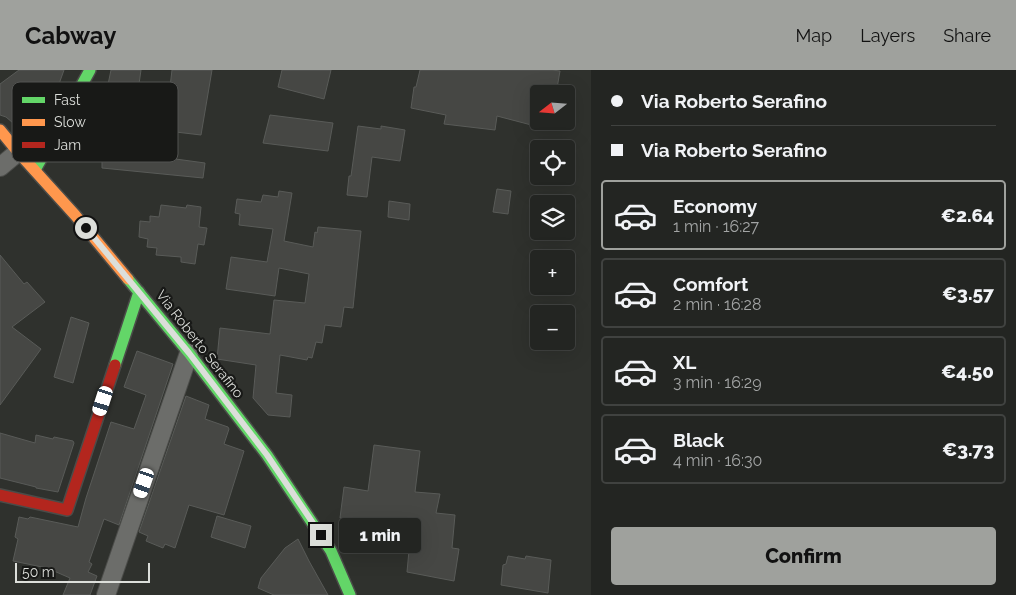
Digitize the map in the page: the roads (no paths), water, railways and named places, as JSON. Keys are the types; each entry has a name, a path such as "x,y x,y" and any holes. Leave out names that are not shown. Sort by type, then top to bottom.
{"main road":[{"path":"83,82 90,70"},
{"name":"Via Roberto Serafino","path":"0,130 12,145"},
{"name":"Via Roberto Serafino","path":"27,162 140,292 267,455 331,550 350,595"},
{"path":"35,170 39,162"},
{"path":"0,494 67,510 140,292"}],"street":[{"path":"0,167 12,157"},
{"path":"106,595 189,353"}]}
